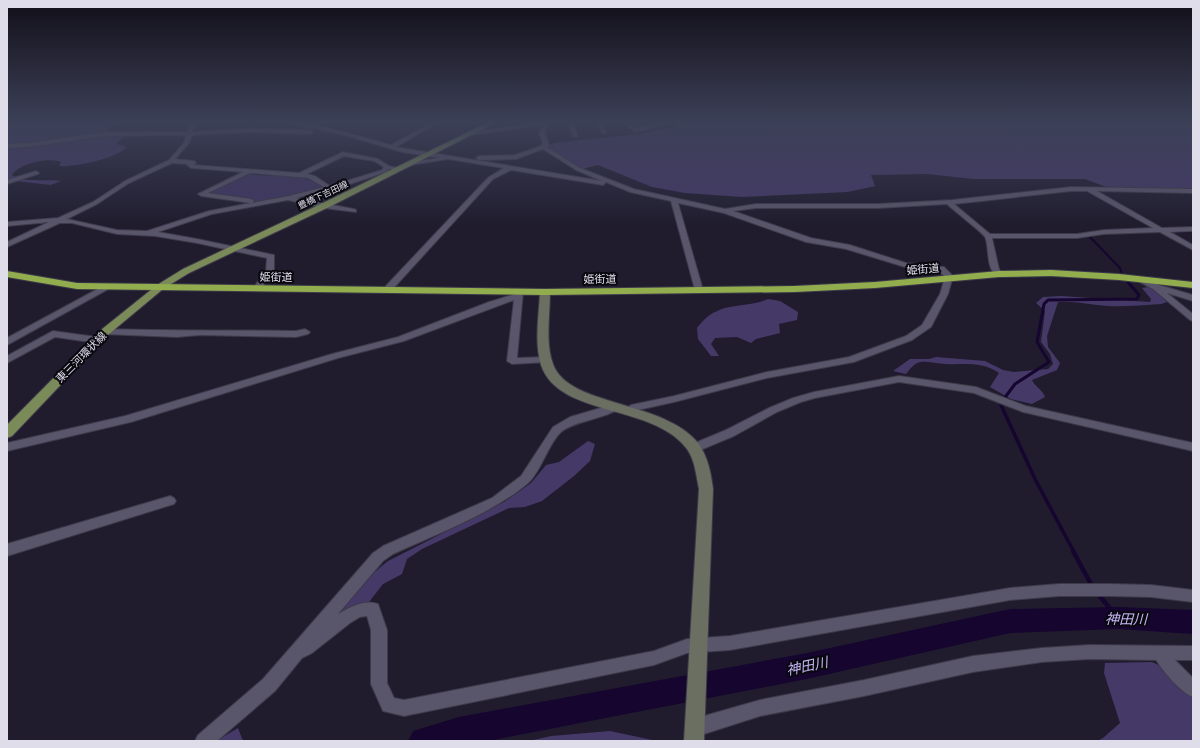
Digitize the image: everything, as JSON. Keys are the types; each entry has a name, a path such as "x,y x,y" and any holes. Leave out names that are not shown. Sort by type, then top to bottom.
{"highway":[{"name":"姫街道","path":"7,274 77,286 387,290 519,294 545,292 832,288 999,274 1051,273 1125,277 1193,285"}],"main road":[{"name":"豊橋下吉田線","path":"160,288 186,271 231,248 325,206 425,156"},
{"name":"東三河環状線","path":"7,433 101,336 160,288"}],"street":[{"path":"7,245 95,204 122,185 171,161 175,156"},
{"path":"299,175 339,156"},
{"path":"354,156 372,159 387,167 400,169"},
{"path":"446,156 620,187 676,201 726,211 809,240 847,247 905,265 941,269 949,276 944,294 926,327 909,338 852,360 767,375 674,399 635,407 629,411"},
{"path":"411,163 456,158 519,156"},
{"path":"557,156 578,169 620,187"},
{"path":"171,161 192,162 193,163 190,165 191,166 313,177 330,188"},
{"path":"147,234 192,217 257,203 289,198 330,188 384,171 387,167"},
{"path":"387,290 484,184 491,178 511,167"},
{"path":"250,172 201,194 257,203"},
{"path":"7,182 36,173"},
{"path":"726,211 761,206 878,206 948,202 1088,189 1193,191"},
{"path":"1088,189 1193,248"},
{"path":"289,198 354,211"},
{"path":"676,201 674,202 699,290"},
{"path":"948,202 988,236 995,269 999,274"},
{"path":"7,223 59,220 86,223 117,232 147,234 205,242 271,256 270,271 257,288"},
{"path":"988,236 1077,236 1104,232 1193,229"},
{"path":"1140,279 1156,287 1193,298"},
{"path":"7,342 108,287"},
{"path":"1156,287 1193,318"},
{"path":"545,292 545,360 550,372 564,386 574,393 664,423 678,431 694,448 704,469 706,489 695,729 760,708 973,664 1042,655 1089,652 1193,653"},
{"path":"7,447 127,418 335,356 401,340 519,294 512,361 545,360"},
{"path":"7,360 53,334 101,336 200,332 296,334 305,332"},
{"path":"7,347 24,350"},
{"path":"694,448 730,433 773,410 797,400 814,395 899,379 976,390 1006,402 1048,415 1193,447"},
{"path":"204,741 269,685 378,557 388,550 496,501 525,478 557,430 574,420 603,412 614,407"},
{"path":"7,550 170,501"},
{"path":"298,652 306,649 346,617 368,608 373,609 379,630 379,684 389,705 404,708 627,664 654,658 687,646 698,650 730,643 1010,594 1093,590 1152,591 1193,596"},
{"path":"1160,653 1167,663 1193,688"}],"shaded area":[{"path":"7,156 112,156 85,164 66,166 59,166 61,162 49,160 35,162 21,167 12,175 29,180 61,181 51,185 7,180"},
{"path":"560,156 1193,156 1193,189 1106,187 1085,179 973,179 927,174 871,175 875,186 848,192 742,197 685,193 652,187 598,165 582,169"},
{"path":"249,174 299,177 317,183 326,189 287,198 259,202 204,194"},
{"path":"1148,287 1154,289 1167,302 1161,304 1102,306 1058,302 1047,336 1048,347 1060,363 1057,370 1032,380 1045,397 1032,404 1011,399 990,387 999,373 993,369 979,365 924,362 914,365 906,374 893,371 910,359 929,359 936,357 985,361 1003,370 1014,372 1048,369 1053,364 1050,354 1041,342 1045,311 1036,303 1043,297 1061,296 1150,302 1151,299 1142,288"},
{"path":"768,299 780,301 798,312 797,320 779,324 780,333 756,339 751,343 737,337 715,338 711,344 719,356 711,356 698,339 697,328 713,313 733,306"},
{"path":"588,441 595,444 590,461 574,476 542,501 525,507 509,508 422,549 407,559 402,574 383,584 369,602 343,616 337,616 360,586 388,561 504,502 531,483 546,465 559,462"},
{"path":"1152,662 1163,667 1193,696 1193,741 1097,741 1103,738 1120,723 1104,673 1105,663"},
{"path":"238,728 243,741 216,741"},
{"path":"610,731 657,741 529,741 551,736"}],"waterway":[{"path":"1177,232 1193,231"},
{"path":"1089,236 1120,268 1122,274 1129,283"},
{"path":"1003,400 1015,384 1049,362 1037,342 1044,304 1048,300 1137,299 1139,295 1128,282"},
{"path":"1003,399 1001,405 1035,479 1074,552"},
{"path":"1073,551 1092,586"},
{"path":"1098,594 1118,618"},
{"name":"神田川","path":"423,741 459,732 807,666 1010,621 1118,618 1193,622"}]}
